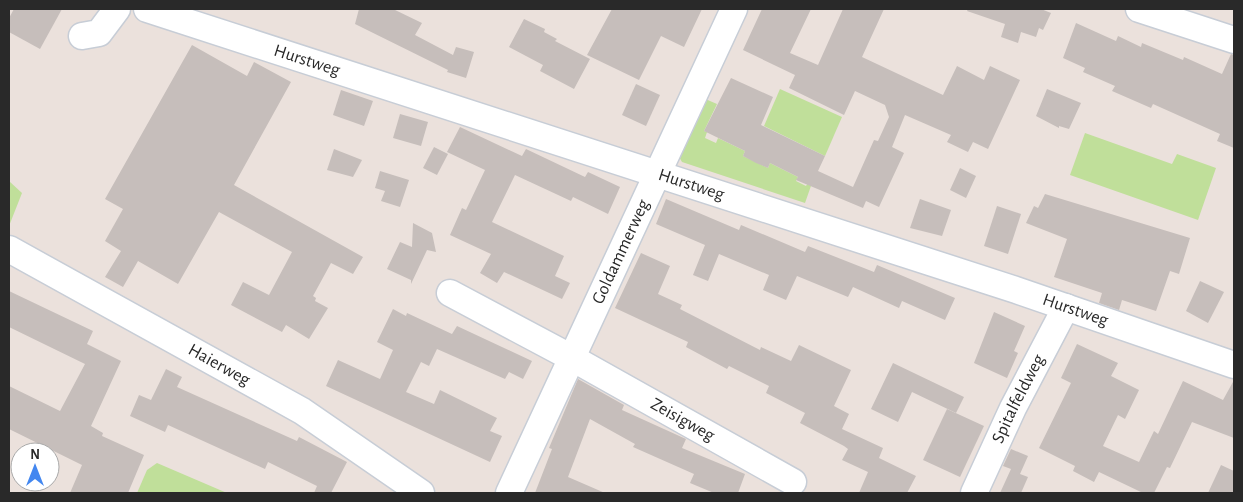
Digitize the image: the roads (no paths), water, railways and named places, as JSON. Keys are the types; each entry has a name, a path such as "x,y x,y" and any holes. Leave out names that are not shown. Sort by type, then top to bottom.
{"street":[{"path":"82,36 100,33 117,9"},
{"name":"Hurstweg","path":"147,9 1066,307 1234,365"},
{"name":"Goldammerweg","path":"509,493 656,173 734,9"},
{"path":"1139,9 1234,40"},
{"name":"Haierweg","path":"9,249 302,411 421,493"},
{"path":"450,293 572,358"},
{"name":"Spitalfeldweg","path":"974,493 1013,408 1066,307"},
{"name":"Zeisigweg","path":"572,358 793,482"}]}
